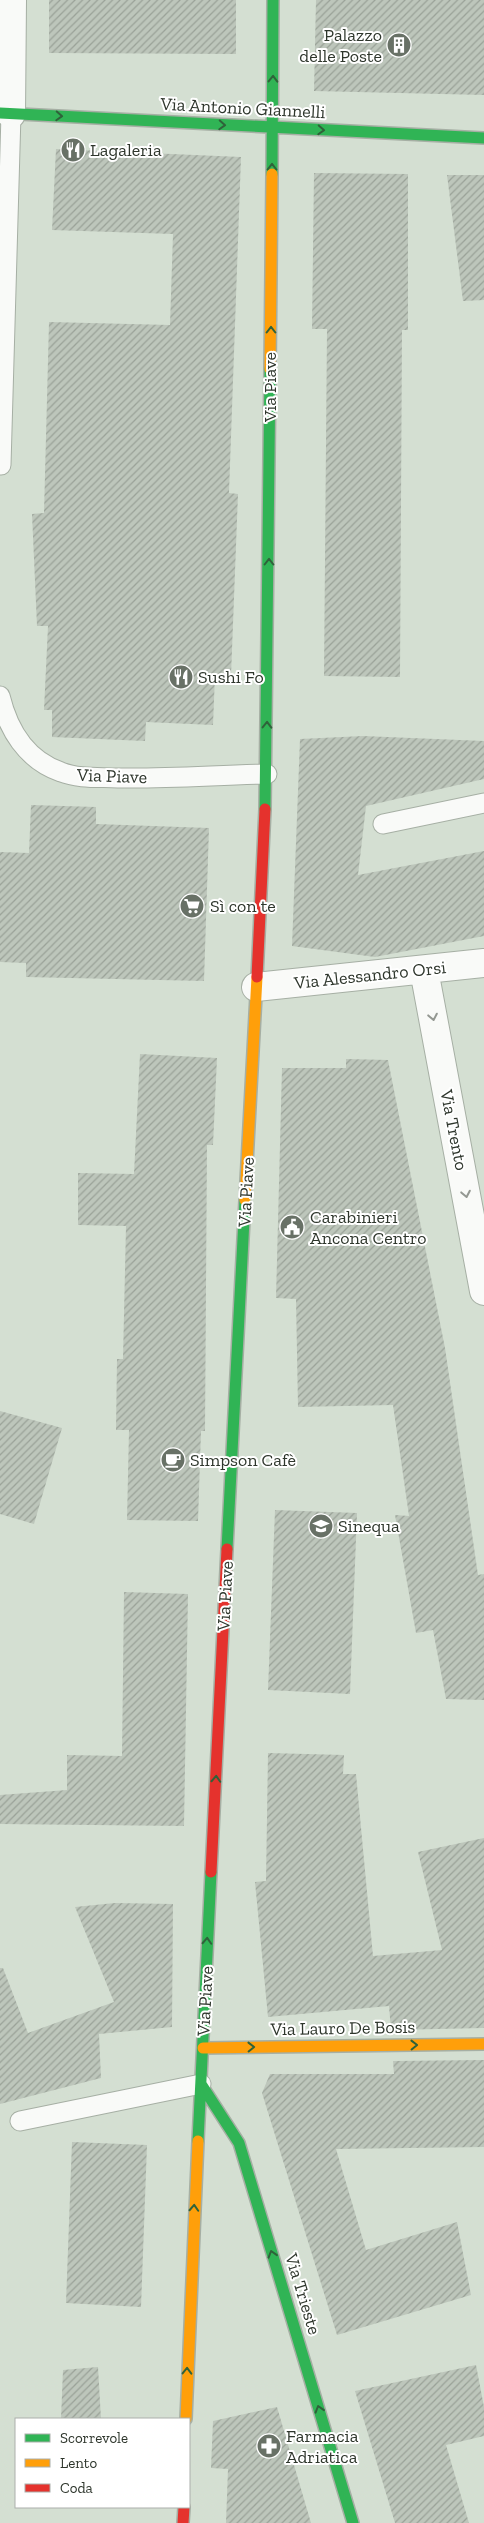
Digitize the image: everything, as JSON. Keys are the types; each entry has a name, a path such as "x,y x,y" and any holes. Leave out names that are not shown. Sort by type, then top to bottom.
{"main road":[{"name":"Via Piave","path":"186,2418 202,2048 267,774 274,0"},
{"name":"Via Antonio Giannelli","path":"5,114 484,138"},
{"name":"Via Lauro De Bosis","path":"202,2048 484,2044"},
{"name":"Via Trieste","path":"201,2084 239,2143 353,2523"},
{"path":"184,2508 184,2523"}],"street":[{"path":"5,114 12,0"},
{"name":"Via Alessandro Orsi","path":"256,987 484,963"},
{"name":"Via Trento","path":"424,970 484,1291"}],"lane":[{"path":"1,466 5,114"},
{"name":"Via Piave","path":"0,696 5,718 19,743 37,759 60,772 84,777 140,778 267,774"},
{"path":"383,824 484,803"},
{"path":"20,2120 201,2084"}],"building":[{"path":"49,0 236,0 236,54 49,53"},
{"name":"Palazzo delle Poste","path":"316,0 484,0 484,95 314,91"},
{"path":"56,149 241,157 229,493 238,494 231,676 215,675 213,725 146,722 145,741 52,737 52,710 44,710 48,626 37,626 32,514 44,513 49,322 170,325 173,234 52,230"},
{"path":"314,173 408,174 408,330 402,330 400,677 324,676 327,329 312,329"},
{"path":"447,175 484,175 484,300 463,301"},
{"path":"363,736 484,741 484,779 366,806 358,875 484,851 484,936 375,957 292,946 300,739"},
{"path":"31,805 96,807 96,824 209,828 204,981 26,977 26,963 0,962 0,852 29,853"},
{"path":"140,1054 217,1058 213,1145 207,1145 205,1431 201,1431 198,1521 127,1520 129,1430 116,1430 117,1359 123,1359 126,1226 78,1225 78,1173 134,1174"},
{"path":"346,1059 388,1060 445,1348 478,1575 484,1574 484,1700 446,1699 433,1630 416,1633 395,1515 409,1516 393,1405 298,1407 296,1299 276,1298 282,1068 346,1068"},
{"path":"0,1411 62,1428 34,1524 0,1514"},
{"path":"275,1510 357,1513 350,1694 268,1690"},
{"path":"124,1592 188,1594 184,1826 0,1824 0,1795 67,1790 67,1755 122,1756"},
{"path":"268,1753 344,1755 343,1774 356,1774 373,1956 442,1950 418,1852 484,1838 484,2028 391,2030 389,2006 268,2017 255,1882 266,1881"},
{"path":"115,1903 173,1904 172,2027 99,2034 101,2078 0,2104 0,1968 3,1968 28,2033 114,2002 75,1907"},
{"path":"484,2060 484,2147 336,2149 366,2250 457,2222 471,2295 337,2335 262,2093 270,2074 394,2074 393,2061"},
{"path":"72,2142 147,2145 141,2307 66,2303"},
{"path":"476,2365 484,2407 484,2436 446,2445 469,2523 395,2523 355,2391"},
{"path":"98,2367 101,2418 61,2418 63,2370"},
{"path":"277,2407 311,2523 226,2523 228,2469 211,2468 213,2421"}],"traffic: fast":[{"path":"272,174 273,0"},
{"path":"0,113 484,138"},
{"path":"265,809 270,369"},
{"path":"227,1549 245,1200"},
{"path":"198,2141 211,1872"},
{"path":"201,2084 239,2143 353,2523"}],"traffic: slow":[{"path":"270,369 272,174"},
{"path":"245,1200 257,977"},
{"path":"203,2048 484,2044"},
{"path":"186,2418 198,2141"}],"traffic: jam":[{"path":"257,977 265,809"},
{"path":"211,1872 227,1549"},
{"path":"183,2523 184,2508"}],"place":[{"name":"Palazzo delle Poste","path":"399,45"},
{"name":"Lagaleria","path":"73,150"},
{"name":"Sushi Fo","path":"181,677"},
{"name":"Sì con te","path":"192,906"},
{"name":"Carabinieri Ancona Centro","path":"292,1227"},
{"name":"Simpson Cafè","path":"173,1460"},
{"name":"Sinequa","path":"321,1526"},
{"name":"Farmacia Adriatica","path":"269,2446"}]}
